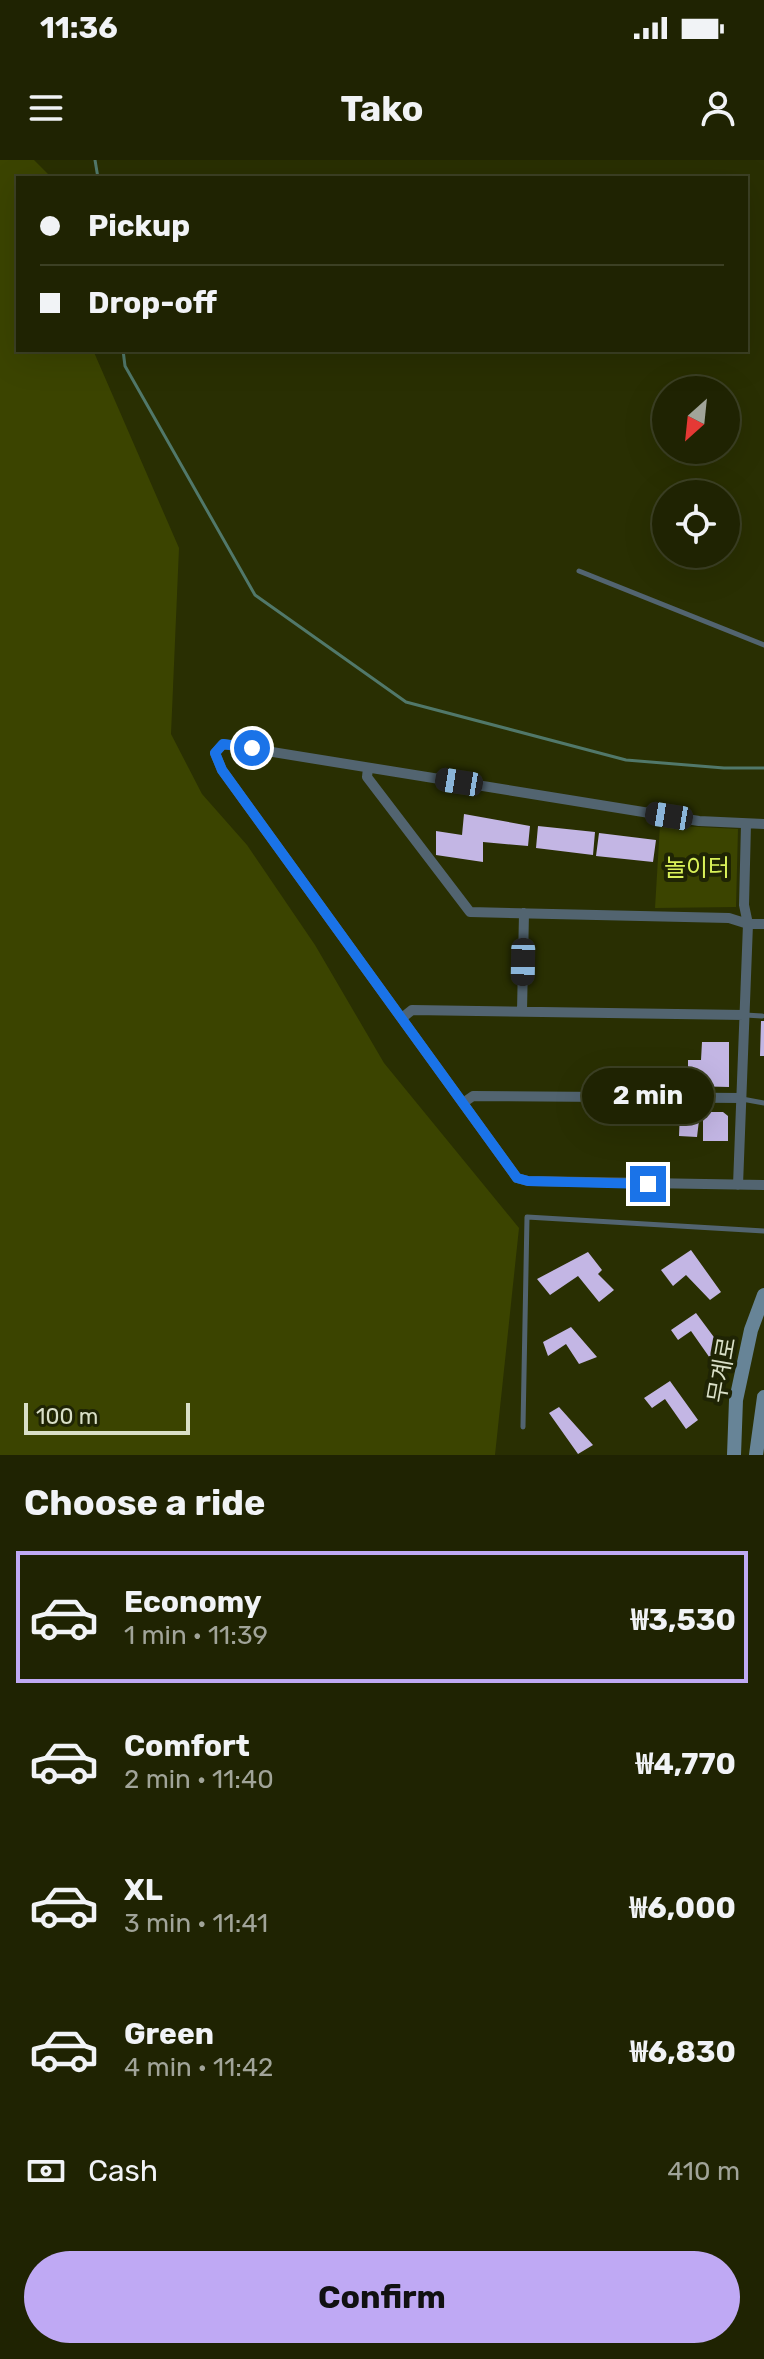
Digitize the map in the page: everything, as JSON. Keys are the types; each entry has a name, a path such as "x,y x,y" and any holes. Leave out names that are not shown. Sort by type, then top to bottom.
{"main road":[{"name":"무계로","path":"734,1455 736,1400 751,1330 764,1295"},
{"name":"무계로","path":"756,1455 764,1397"}],"street":[{"path":"764,824 699,821 223,744 215,753 222,770 517,1178 528,1181 764,1185"},
{"path":"368,768 367,777 470,912 729,918 748,924 764,924"},
{"path":"738,1185 748,924 744,905 746,824"},
{"path":"522,1011 524,913"},
{"path":"402,1018 412,1010 744,1015"},
{"path":"463,1103 473,1096 741,1098"}],"lane":[{"path":"579,571 764,645"},
{"path":"744,1015 762,1016"},
{"path":"741,1098 764,1103"},
{"path":"523,1427 527,1217 764,1231"}],"green space":[{"path":"0,160 34,160 50,176 16,176 16,352 94,352 179,548 171,734 202,794 247,845 315,945 384,1063 519,1228 495,1455 0,1455"},
{"name":"놀이터","path":"660,825 738,829 736,907 655,908"}],"building":[{"path":"464,814 530,826 528,846 483,842 483,862 436,855 436,831 462,835"},
{"path":"538,826 595,832 593,855 536,848"},
{"path":"599,833 656,840 653,862 596,856"},
{"path":"761,1021 764,1021 764,1056 760,1056"},
{"path":"702,1042 729,1042 729,1087 688,1086 688,1060 701,1060"},
{"path":"680,1111 700,1112 697,1137 679,1136"},
{"path":"703,1112 723,1112 728,1116 728,1141 703,1141"},
{"path":"691,1250 721,1292 710,1300 686,1275 673,1286 661,1270"},
{"path":"588,1252 602,1270 598,1274 614,1290 599,1302 578,1276 550,1295 537,1279"},
{"path":"696,1313 725,1352 712,1361 691,1331 678,1340 671,1330"},
{"path":"571,1327 597,1357 579,1364 566,1344 548,1356 543,1342"},
{"path":"670,1381 698,1420 686,1429 665,1399 652,1408 644,1398"},
{"path":"559,1407 593,1445 578,1454 549,1413"}],"waterway":[{"path":"95,160 98,176"},
{"path":"123,352 125,366 255,595 406,702 626,760 764,768"}],"route":[{"path":"252,748 223,744 215,753 222,770 517,1178 528,1181 648,1184"}]}
